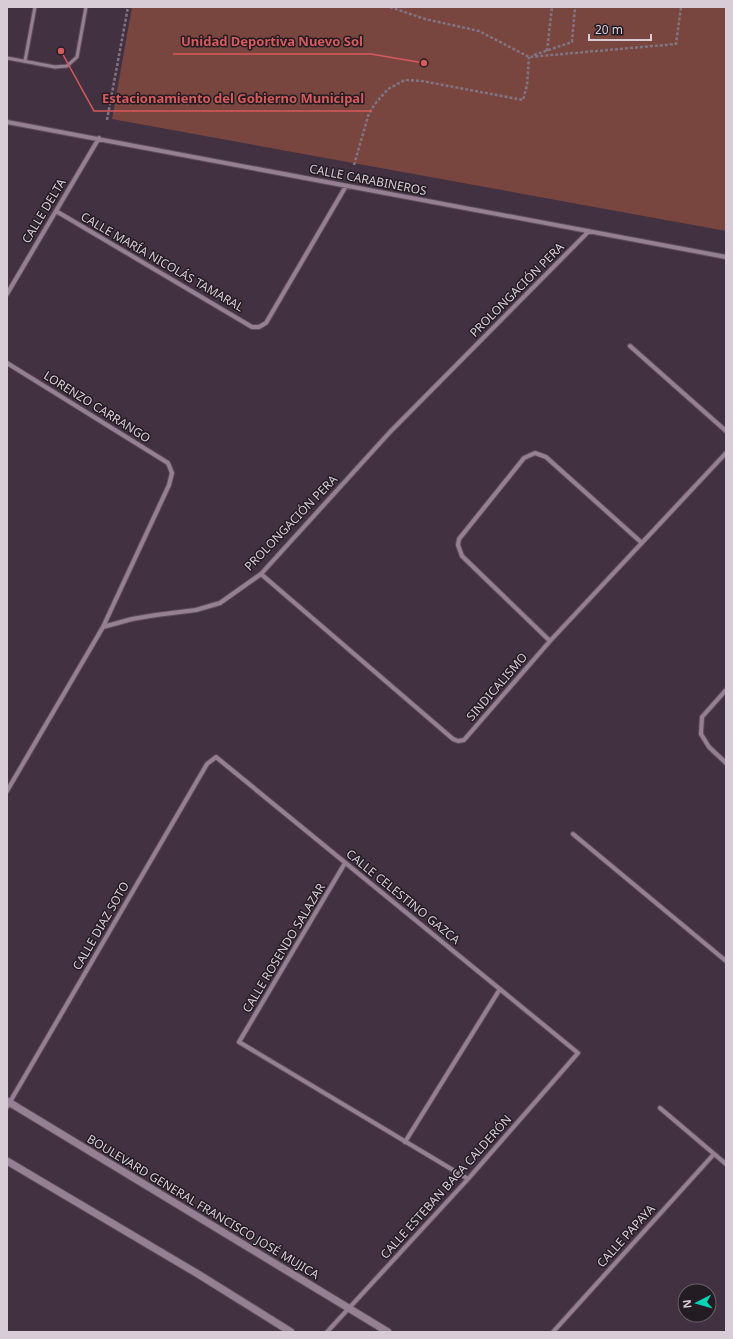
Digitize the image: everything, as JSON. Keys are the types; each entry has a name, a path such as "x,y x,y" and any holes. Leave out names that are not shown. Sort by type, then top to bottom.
{"street":[{"name":"CALLE CARABINEROS","path":"7,122 99,138 726,257"},
{"name":"CALLE DELTA","path":"7,294 99,138"},
{"name":"CALLE MARÍA NICOLÁS TAMARAL","path":"56,211 252,327 259,327 266,323 346,186"},
{"name":"PROLONGACIÓN PERA","path":"102,628 132,619 196,610 220,603 261,574 390,432 589,231"},
{"path":"630,346 726,431"},
{"name":"LORENZO CARRANGO","path":"7,363 168,463 172,473 169,485 102,628"},
{"path":"550,641 462,556 458,545 458,539 524,458 535,453 546,457 642,543"},
{"name":"SINDICALISMO","path":"261,574 453,739 458,741 464,740 550,641 726,453"},
{"path":"7,791 102,628"},
{"path":"726,690 702,717 701,734 709,747 726,763"},
{"name":"CALLE CELESTINO GAZCA","path":"216,757 578,1053"},
{"name":"CALLE DIAZ SOTO","path":"8,1104 207,764 216,757"},
{"path":"572,834 726,961"},
{"name":"CALLE ROSENDO SALAZAR","path":"346,863 239,1042 405,1142"},
{"path":"468,1179 405,1142 500,990"},
{"name":"CALLE ESTEBAN BACA CALDERÓN","path":"327,1332 468,1179 578,1053"},
{"name":"BOULEVARD GENERAL FRANCISCO JOSÉ MUJICA","path":"8,1104 388,1332"},
{"path":"660,1108 726,1164"},
{"name":"CALLE PAPAYA","path":"552,1332 714,1154"},
{"path":"7,1161 198,1274 291,1332"}],"lane":[{"path":"25,62 35,7"},
{"path":"7,58 55,67 67,66 77,57 86,7"}],"path":[{"path":"107,120 128,7"},
{"path":"390,7 425,19 479,31 529,57 676,44 680,7"},
{"path":"547,50 552,7"},
{"path":"529,57 572,42 575,7"},
{"path":"354,165 369,113 388,89 406,80 422,81 523,100 527,85 529,57"}],"shaded area":[{"path":"132,7 726,7 726,231 112,119"}],"place":[{"name":"Estacionamiento del Gobierno Municipal","path":"61,51"},
{"name":"Unidad Deportiva Nuevo Sol","path":"424,63"}]}
